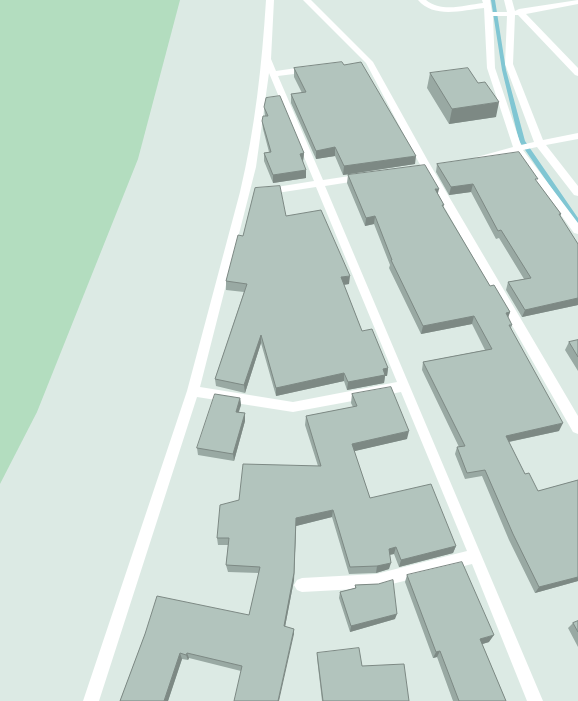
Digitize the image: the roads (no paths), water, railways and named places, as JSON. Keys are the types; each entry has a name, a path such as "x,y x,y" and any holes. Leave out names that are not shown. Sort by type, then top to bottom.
{"street":[{"path":"91,701 193,391 245,192 251,167 267,57 270,0"},
{"path":"308,0 365,63 578,428"},
{"path":"422,0 427,6 441,10 489,8 507,15 519,11 576,4"},
{"path":"508,0 511,7 507,15 509,64 536,144 578,194"},
{"path":"489,8 491,68 521,148 578,230"},
{"path":"519,11 578,73"},
{"path":"267,57 476,556 535,701"},
{"path":"273,74 323,68"},
{"path":"470,161 536,144 578,136"},
{"path":"245,192 258,192 321,184 373,175"},
{"path":"193,391 293,407 404,386"},
{"path":"302,585 376,581 476,556"}],"waterway":[{"path":"493,0 504,70 522,141 578,223"}]}
